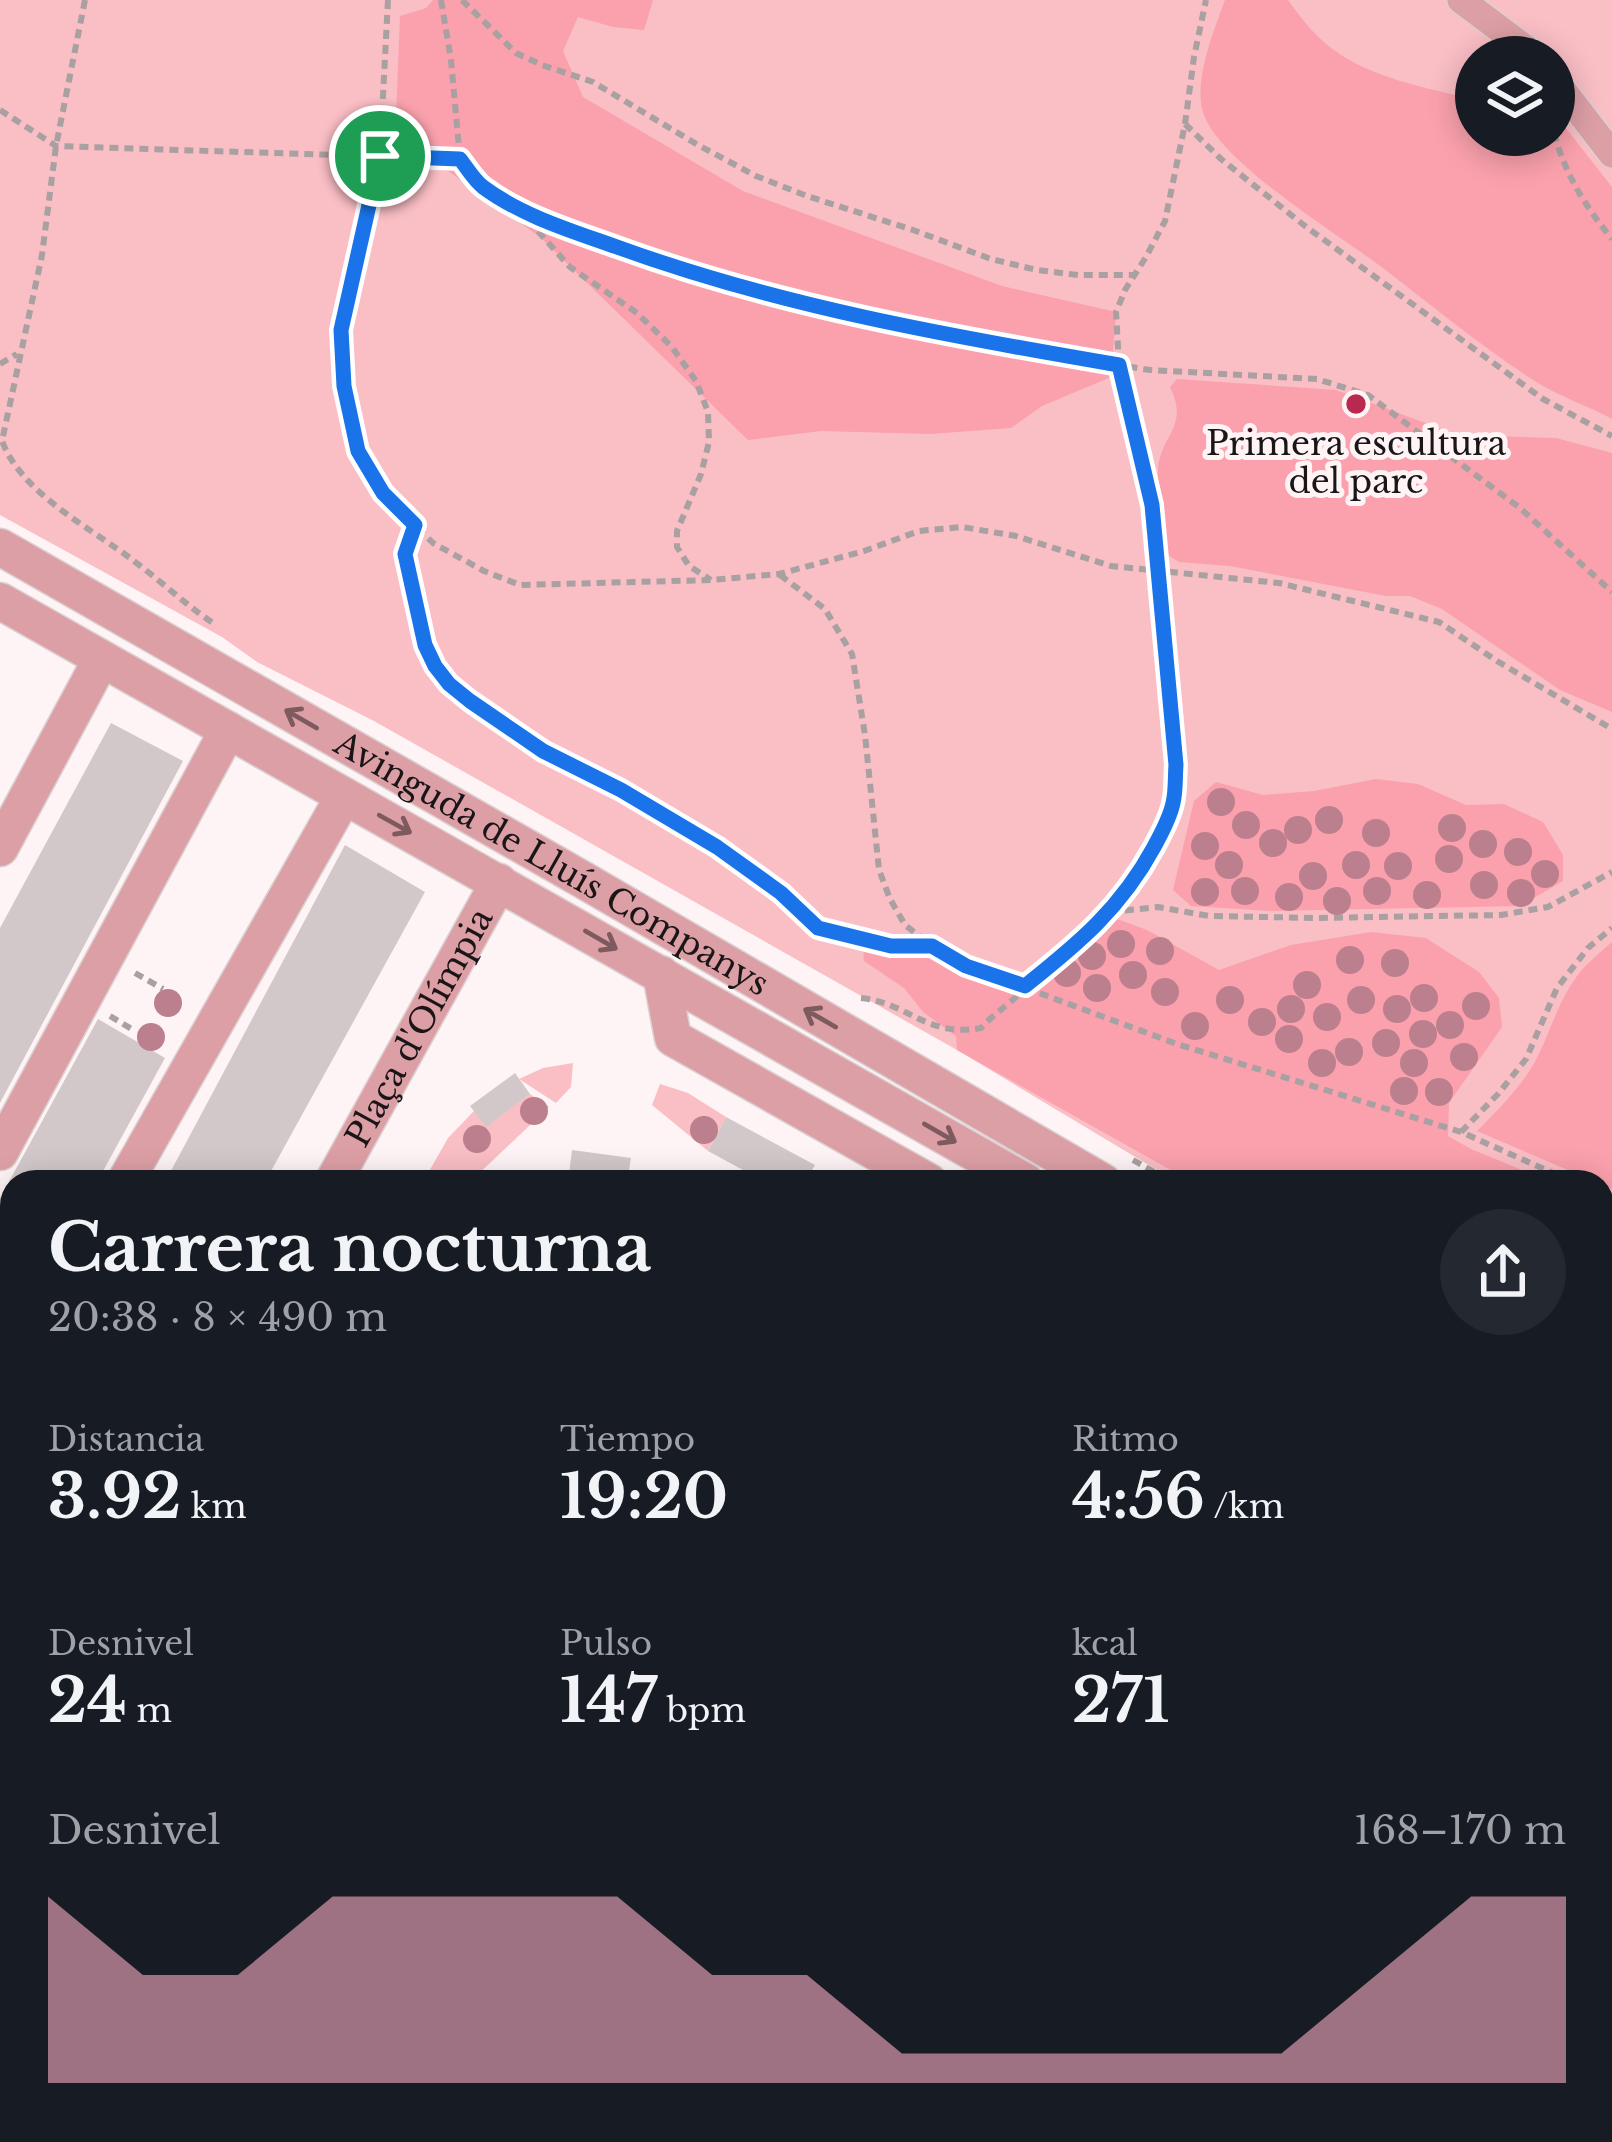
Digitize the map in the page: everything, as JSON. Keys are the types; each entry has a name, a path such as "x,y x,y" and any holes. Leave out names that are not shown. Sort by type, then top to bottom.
{"street":[{"path":"1461,0 1509,36"},
{"path":"1575,106 1612,154"},
{"name":"Avinguda de Lluís Companys","path":"0,548 1082,1170"},
{"name":"Avinguda de Lluís Companys","path":"0,602 1005,1170"},
{"path":"0,848 101,660"},
{"path":"0,1152 228,730"},
{"path":"132,1170 344,796"},
{"name":"Plaça d'Olímpia","path":"340,1170 499,882 585,881"},
{"path":"661,974 673,1038 907,1170"}],"path":[{"path":"10,459 2,441 42,255 56,146 85,0"},
{"path":"388,0 380,156 341,330 344,386 358,451 383,493 433,544 520,585 711,580 779,574 919,531 962,527 1016,536 1111,566 1280,583 1439,622 1612,729"},
{"path":"441,0 460,159 480,185 515,206 685,272 801,303 1150,370 1317,379 1349,387 1368,395 1520,508 1612,592"},
{"path":"462,0 516,52 592,82 756,176 992,259 1078,275 1134,275"},
{"path":"845,997 885,1001 933,1027 981,1028 1110,912 1134,883 1173,804 1175,747 1160,571 1152,505 1119,365 1116,312 1165,221 1206,0"},
{"path":"0,110 56,146 460,159"},
{"path":"1185,124 1305,226 1543,399 1612,436"},
{"path":"1561,156 1589,212 1612,239"},
{"path":"515,206 569,267 637,313 672,347 696,381 708,412 710,442 677,531 677,547 689,566 711,580"},
{"path":"0,364 20,352"},
{"path":"0,449 60,508 227,632"},
{"path":"415,525 405,554 425,645 449,684 543,751 717,847 781,893 818,928 891,946 932,946"},
{"path":"779,574 825,609 852,654 879,870 905,925 932,946 966,966 1177,1045 1461,1132 1546,1170"},
{"path":"1110,912 1158,908 1209,916 1318,918 1501,915 1548,907 1612,872"},
{"path":"1461,1132 1526,1059 1557,988 1588,948 1612,928"},
{"path":"127,969 163,989"},
{"path":"102,1011 135,1031"}],"shaded area":[{"path":"0,0 1612,0 1612,1170 1157,1170 957,1050 374,721 257,662 222,637 0,515"},
{"path":"433,0 653,0 644,30 578,17 563,51 583,97 743,191 1002,286 1116,312 1111,377 1042,406 1011,428 930,434 821,431 748,440 540,237 448,171 394,166 400,16 426,8"},
{"path":"1225,0 1288,0 1319,37 1356,64 1455,95 1455,156 1575,156 1575,140 1612,187 1612,419 1547,388 1498,356 1233,155 1204,115 1201,88"},
{"path":"1177,379 1336,390 1458,435 1556,438 1612,453 1612,712 1560,690 1442,609 1410,596 1179,562 1166,554 1158,470 1176,422 1170,387"},
{"path":"1376,779 1418,784 1466,805 1504,804 1543,822 1563,855 1563,881 1520,906 1270,911 1191,906 1173,890 1194,801 1216,782 1263,795"},
{"path":"1112,917 1147,930 1219,970 1291,945 1371,932 1426,938 1479,972 1499,998 1502,1027 1449,1103 1448,1136 1522,1170 1171,1170 957,1050 956,1036 923,1012 904,988 864,961 869,940 899,936 932,947 983,978 1012,986 1088,940"},
{"path":"1612,942 1612,1170 1568,1170 1477,1131 1532,1067 1561,1002 1591,961"},
{"path":"573,1063 571,1087 556,1103 519,1079 543,1068"},
{"path":"660,1084 688,1093 726,1117 708,1151 652,1105"},
{"path":"530,1094 549,1107 483,1170 430,1170 448,1138 474,1111 486,1126"}],"building":[{"path":"111,723 183,761 0,1103 0,928"},
{"path":"345,845 425,892 272,1170 171,1170"},
{"path":"98,1019 165,1058 104,1170 15,1170"},
{"path":"515,1073 530,1094 486,1127 470,1106"},
{"path":"726,1117 815,1165 812,1170 743,1170 708,1151"},
{"path":"572,1150 631,1158 629,1170 570,1170"}],"place":[{"name":"Primera escultura del parc","path":"1356,404"}],"route":[{"path":"380,156 460,159 480,185 524,212 685,272 801,303 1119,365 1152,505 1176,765 1173,804 1157,841 1134,883 1081,941 1025,986 966,966 932,946 891,946 818,928 752,870 621,790 543,751 449,684 425,645 410,584 405,554 415,525 383,493 358,451 344,386 341,330 380,156"}]}
